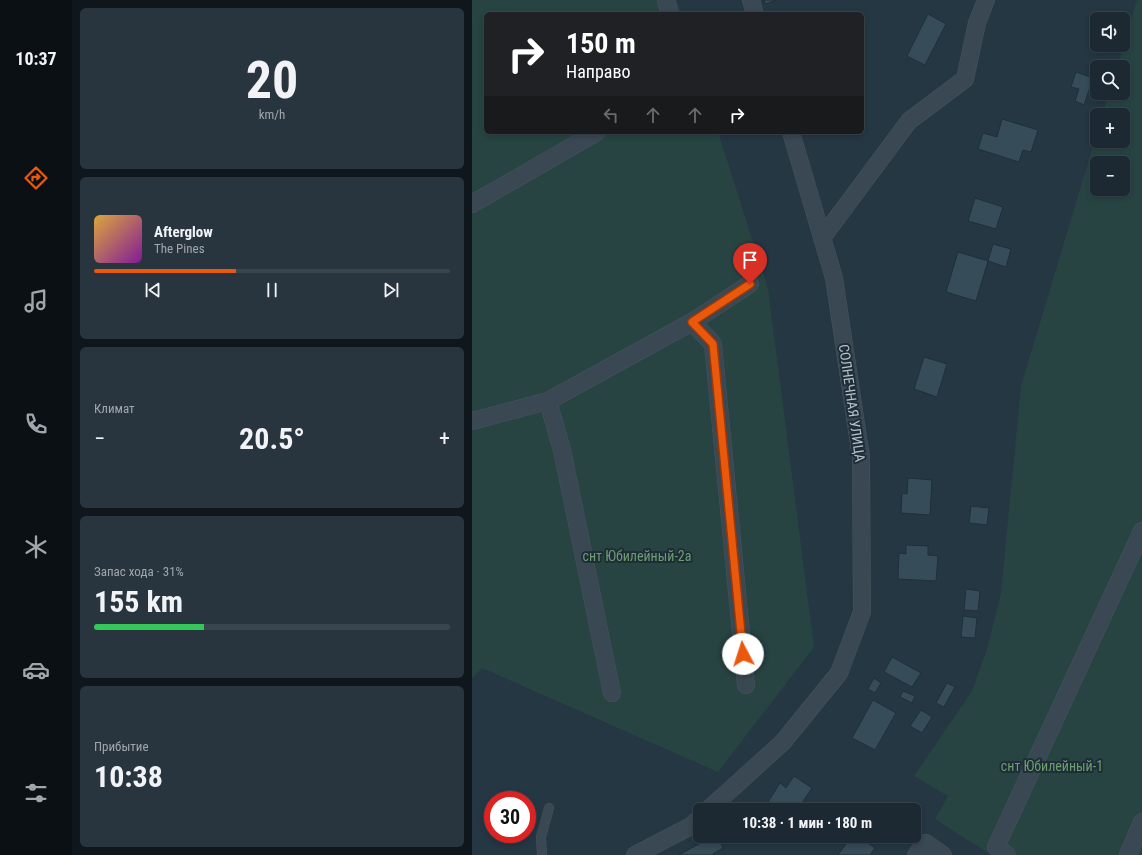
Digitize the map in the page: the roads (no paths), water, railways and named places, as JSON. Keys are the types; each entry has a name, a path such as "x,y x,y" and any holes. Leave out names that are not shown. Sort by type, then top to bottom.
{"street":[{"path":"666,0 669,12"},
{"path":"751,0 754,12"},
{"path":"822,238 909,121 966,79 977,23 986,0"},
{"path":"472,204 594,134"},
{"name":"СОЛНЕЧНАЯ УЛИЦА","path":"716,803 783,742 839,673 862,612 861,457 834,278 792,134"},
{"path":"472,421 548,401 692,322 750,284"},
{"path":"692,322 713,344 746,685"},
{"path":"548,401 562,450 612,693"},
{"path":"1008,855 996,848 1142,531"},
{"path":"1128,855 1142,822"},
{"path":"635,855 693,824"},
{"path":"921,849 942,855"}],"lane":[{"path":"542,855 541,837 549,808"}],"park label":[{"name":"снт Юбилейный-2а","path":"637,556"},
{"name":"снт Юбилейный-1","path":"1052,766"}]}
